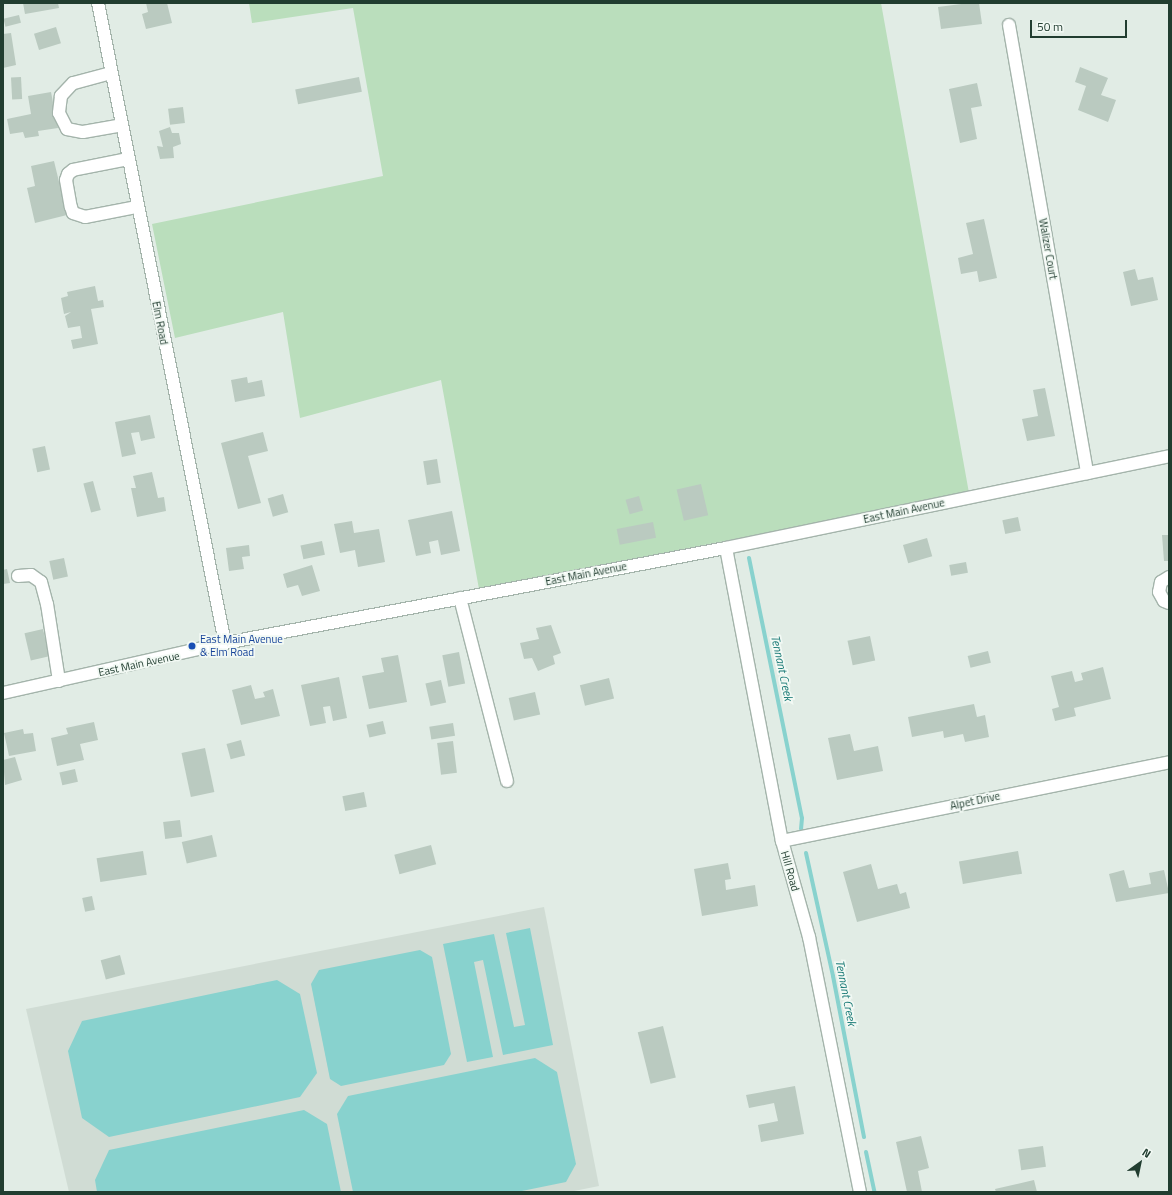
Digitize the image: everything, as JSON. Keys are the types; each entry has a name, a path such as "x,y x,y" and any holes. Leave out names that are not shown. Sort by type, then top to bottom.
{"street":[{"name":"Elm Road","path":"98,3 137,207 225,643"},
{"name":"Walizer Court","path":"1009,25 1087,473"},
{"path":"111,73 73,83 61,96 59,113 66,129 83,132 121,125"},
{"path":"128,159 73,170 68,174 66,180 71,207 73,213 85,216 137,207"},
{"name":"East Main Avenue","path":"3,693 225,643 726,548 1169,456"},
{"name":"Hill Road","path":"726,548 782,841 809,937 860,1192"},
{"path":"18,576 31,576 41,582 47,604 59,681"},
{"path":"1169,577 1161,582 1158,592 1164,601 1169,603"},
{"path":"460,598 507,781"},
{"name":"Alpet Drive","path":"782,841 1169,762"}],"shaded area":[{"path":"544,907 599,1186 569,1192 69,1192 26,1009"}],"green space":[{"path":"249,3 881,3 969,493 479,589 441,380 300,418 283,312 175,338 152,224 383,176 353,8 252,23"}],"water":[{"path":"530,928 553,1045 503,1055 483,960 474,962 493,1057 467,1062 443,944 494,934 514,1027 525,1025 506,933"},
{"path":"420,950 432,957 451,1054 444,1065 341,1086 330,1079 311,984 319,970"},
{"path":"277,980 300,994 317,1073 300,1097 109,1137 82,1118 68,1051 82,1021"},
{"path":"535,1058 557,1072 576,1164 566,1182 517,1192 353,1192 337,1114 348,1096"},
{"path":"304,1110 327,1124 341,1192 97,1192 95,1180 109,1150"}],"building":[{"path":"23,3 58,3 59,8 25,14"},
{"path":"146,3 167,3 172,23 146,29 142,14 148,12"},
{"path":"979,3 982,24 941,29 938,7"},
{"path":"19,15 21,23 5,27 3,19"},
{"path":"56,27 61,43 39,50 34,34"},
{"path":"11,33 16,65 3,68 3,34"},
{"path":"1080,67 1108,78 1101,95 1116,100 1108,122 1078,110 1086,86 1075,82"},
{"path":"21,77 22,99 12,99 11,78"},
{"path":"359,77 362,92 298,104 295,89"},
{"path":"977,83 982,106 971,108 977,139 960,143 949,89"},
{"path":"51,92 58,128 38,131 39,136 25,138 23,132 10,134 7,119 31,114 28,96"},
{"path":"183,107 185,123 170,125 168,109"},
{"path":"170,127 172,133 179,133 181,144 173,147 174,158 160,159 157,146 163,147 159,131"},
{"path":"54,161 67,215 35,223 27,188 35,186 31,166"},
{"path":"984,219 997,278 979,282 977,271 961,274 958,258 973,254 966,223"},
{"path":"1135,269 1138,280 1153,277 1158,300 1131,306 1123,272"},
{"path":"95,286 98,301 103,300 104,307 91,309 98,344 73,349 71,340 82,338 80,326 68,328 65,316 71,312 64,314 61,298 68,296 67,292"},
{"path":"247,377 248,383 262,380 265,396 235,402 231,380"},
{"path":"1045,388 1055,436 1027,441 1022,419 1038,416 1033,390"},
{"path":"150,415 155,438 141,441 139,432 131,433 136,454 122,457 115,422"},
{"path":"263,432 268,451 248,456 261,503 238,509 221,443"},
{"path":"45,446 50,469 37,472 32,449"},
{"path":"437,459 441,483 427,485 423,461"},
{"path":"152,472 158,498 164,497 166,511 137,517 131,488 136,488 133,476"},
{"path":"93,481 101,510 91,513 83,484"},
{"path":"701,484 708,515 684,521 677,490"},
{"path":"283,494 288,512 273,517 268,498"},
{"path":"639,496 643,510 630,514 626,500"},
{"path":"452,511 460,551 441,555 438,540 429,542 431,553 416,556 408,520"},
{"path":"1018,517 1021,531 1005,534 1002,520"},
{"path":"352,521 354,533 379,529 385,562 358,567 355,550 340,553 334,524"},
{"path":"653,522 656,538 620,545 617,529"},
{"path":"1162,535 1169,535 1169,561 1164,561"},
{"path":"927,538 932,556 908,563 903,545"},
{"path":"322,541 325,555 303,559 300,546"},
{"path":"249,545 250,556 242,557 244,569 229,571 226,548"},
{"path":"64,558 68,577 53,580 49,561"},
{"path":"966,562 968,573 951,576 949,565"},
{"path":"312,565 320,591 302,596 298,585 287,588 283,574"},
{"path":"7,569 10,583 3,584 3,570"},
{"path":"551,625 561,653 553,656 555,664 538,671 532,658 524,659 520,643 539,639 536,628"},
{"path":"43,629 49,656 31,661 24,633"},
{"path":"870,636 875,660 853,665 848,641"},
{"path":"988,651 991,663 971,668 968,656"},
{"path":"459,652 465,683 448,687 442,655"},
{"path":"398,655 407,702 369,709 362,676 384,672 381,658"},
{"path":"1103,667 1111,699 1074,708 1076,716 1055,721 1052,709 1059,707 1051,676 1072,671 1075,682 1083,680 1081,673"},
{"path":"339,677 347,718 333,721 330,706 323,707 326,723 310,726 301,685"},
{"path":"609,678 614,698 585,706 580,685"},
{"path":"441,680 446,702 431,706 425,684"},
{"path":"251,685 255,699 265,697 263,692 273,689 280,716 241,725 232,690"},
{"path":"535,692 540,714 514,720 509,698"},
{"path":"974,704 977,717 985,715 989,737 965,742 963,734 944,738 943,731 912,737 908,717"},
{"path":"383,721 386,734 369,737 366,725"},
{"path":"94,722 98,740 80,744 84,760 57,766 51,738 68,734 66,728"},
{"path":"453,723 455,736 431,740 429,727"},
{"path":"23,729 24,734 33,733 36,751 9,756 4,733"},
{"path":"850,734 854,751 878,746 883,771 837,780 828,738"},
{"path":"241,740 245,755 231,759 227,744"},
{"path":"453,741 457,773 441,775 437,743"},
{"path":"205,748 214,792 191,797 182,753"},
{"path":"15,757 22,780 5,785 3,760"},
{"path":"75,769 78,782 62,785 59,773"},
{"path":"364,792 367,807 345,811 342,796"},
{"path":"180,820 182,837 165,839 163,822"},
{"path":"212,835 217,856 187,863 182,842"},
{"path":"431,845 436,864 399,874 394,855"},
{"path":"143,851 147,875 100,882 97,858"},
{"path":"1018,851 1022,874 963,884 959,861"},
{"path":"728,863 731,879 725,880 726,890 755,885 758,906 702,916 694,869"},
{"path":"871,864 878,889 897,884 900,894 906,892 910,908 857,922 843,872"},
{"path":"1124,870 1129,888 1151,884 1149,873 1164,870 1169,893 1116,902 1109,874"},
{"path":"92,896 95,910 85,912 82,898"},
{"path":"120,955 125,974 106,979 101,960"},
{"path":"663,1026 676,1077 651,1084 638,1032"},
{"path":"795,1086 804,1134 761,1142 758,1125 778,1121 774,1103 749,1108 746,1095"},
{"path":"921,1136 929,1168 918,1171 922,1192 907,1192 896,1142"},
{"path":"1043,1146 1046,1167 1021,1170 1018,1149"},
{"path":"1034,1180 1037,1192 996,1192 995,1189"}],"waterway":[{"name":"Tennant Creek","path":"749,558 802,818 801,829"},
{"name":"Tennant Creek","path":"806,853 833,976 864,1137"},
{"name":"Tennant Creek","path":"866,1152 874,1191"}],"place":[{"name":"East Main Avenue & Elm Road","path":"192,646"}]}
